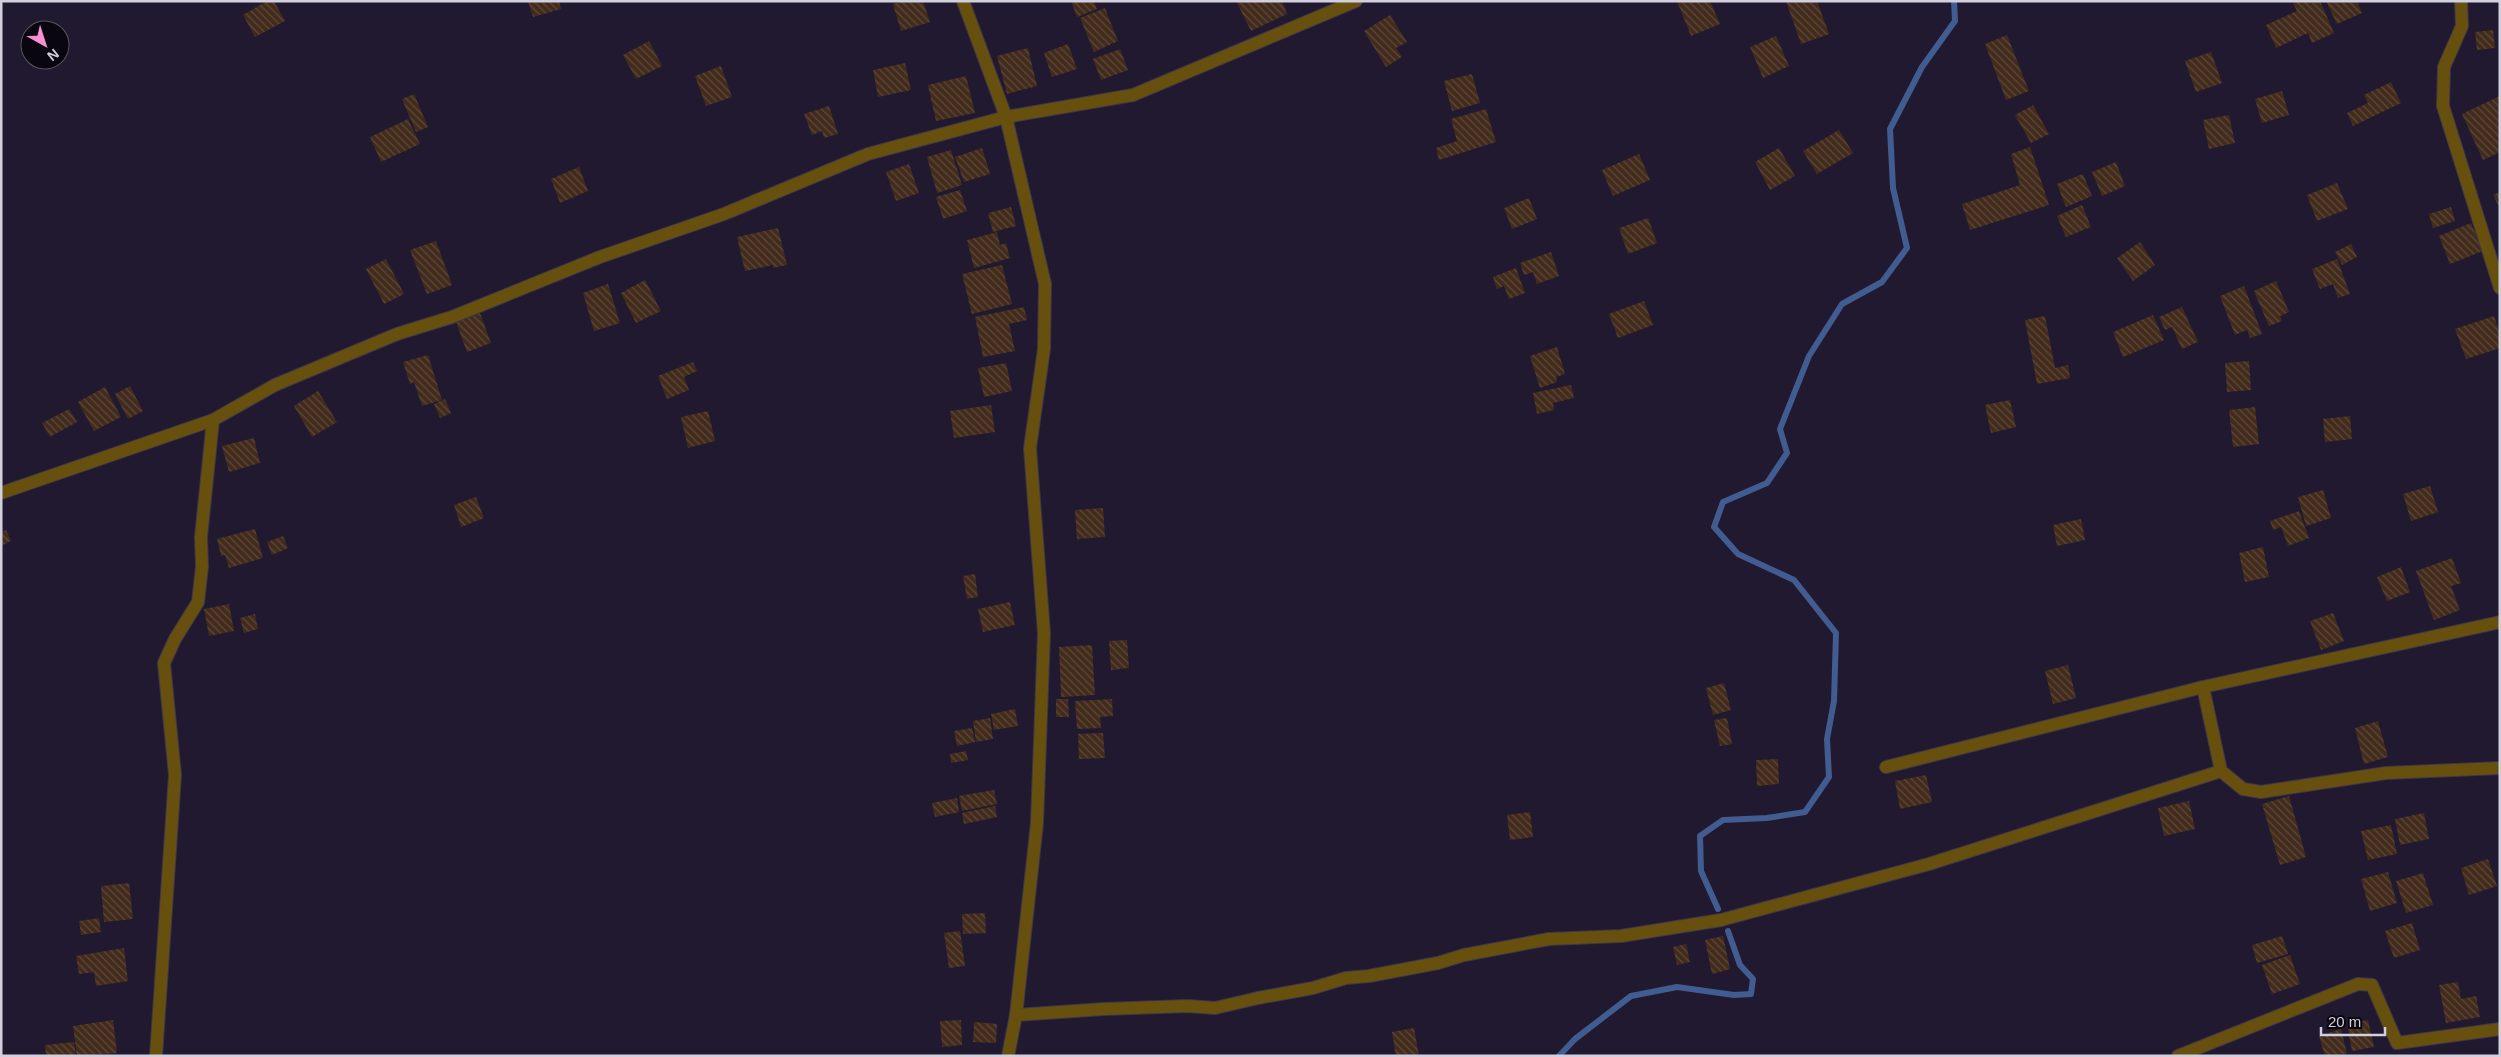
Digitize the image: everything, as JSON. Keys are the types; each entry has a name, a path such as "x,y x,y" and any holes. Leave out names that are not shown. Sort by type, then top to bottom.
{"street":[{"path":"963,1 1006,117 1045,284 1044,349 1030,448 1044,633 1037,823 1016,1015 1008,1056"},
{"path":"1,493 213,420 275,386 397,334 452,317 600,258 724,214 868,154 1006,117 1133,95 1356,1"},
{"path":"2461,1 2462,26 2444,67 2443,106 2500,288"},
{"path":"156,1056 175,775 164,663 175,639 198,602 202,567 201,537 213,420"},
{"path":"1886,767 2203,687 2500,622"},
{"path":"2203,687 2221,772 2243,789 2261,792 2386,773 2500,768"},
{"path":"1016,1015 1188,1006 1215,1008 1313,988 1346,978 1369,976 1438,963 1464,954 1549,940 1620,936 1721,920 1929,864 2221,772"},
{"path":"2178,1056 2358,984 2372,986 2398,1043 2500,1029"}],"building":[{"path":"267,1 274,1 285,21 255,37 243,15"},
{"path":"528,1 559,1 561,9 533,17"},
{"path":"903,1 923,1 930,22 901,31 893,4"},
{"path":"1071,1 1094,1 1097,9 1077,17"},
{"path":"1240,1 1282,1 1287,14 1251,31 1237,3"},
{"path":"1677,1 1710,1 1720,24 1691,36"},
{"path":"1786,1 1817,1 1829,34 1801,44"},
{"path":"2292,1 2320,1 2334,33 2312,43 2308,33 2276,48 2266,25 2297,11"},
{"path":"2326,1 2357,1 2362,13 2337,24"},
{"path":"1105,8 1118,41 1094,52 1080,18"},
{"path":"1390,15 1407,42 1396,48 1402,57 1386,67 1364,31"},
{"path":"2493,30 2495,48 2477,50 2475,32"},
{"path":"2007,35 2029,91 2006,100 1985,44"},
{"path":"1776,36 1789,66 1763,78 1750,47"},
{"path":"649,41 662,66 636,79 623,55"},
{"path":"1068,44 1077,69 1052,77 1044,53"},
{"path":"1028,48 1037,86 1007,94 997,56"},
{"path":"1120,49 1128,70 1101,80 1093,59"},
{"path":"2211,52 2222,83 2196,92 2185,61"},
{"path":"905,63 911,90 878,97 873,70"},
{"path":"721,66 732,97 706,106 695,76"},
{"path":"1472,74 1480,103 1452,111 1444,81"},
{"path":"966,76 975,113 936,121 928,85"},
{"path":"2391,82 2401,103 2353,126 2347,113 2368,103 2364,95"},
{"path":"2282,91 2289,115 2262,123 2255,99"},
{"path":"414,94 428,127 416,132 402,99"},
{"path":"2500,96 2500,152 2483,160 2462,114"},
{"path":"2033,105 2049,134 2031,143 2015,115"},
{"path":"829,106 838,134 824,138 822,131 812,135 804,114"},
{"path":"1486,109 1496,142 1439,160 1436,148 1457,141 1451,119"},
{"path":"2229,115 2235,143 2209,149 2203,120"},
{"path":"408,119 420,144 381,162 370,137"},
{"path":"1839,130 1853,153 1817,174 1803,151"},
{"path":"2030,147 2049,205 1970,230 1962,204 2020,185 2011,154"},
{"path":"982,148 990,174 964,182 955,157"},
{"path":"1779,148 1795,176 1770,190 1755,162"},
{"path":"951,150 962,185 937,193 927,157"},
{"path":"1639,154 1650,180 1613,196 1602,170"},
{"path":"2116,162 2125,186 2102,196 2092,172"},
{"path":"909,164 919,193 896,201 886,172"},
{"path":"579,167 588,191 560,203 551,179"},
{"path":"2083,174 2092,196 2066,207 2057,184"},
{"path":"2337,183 2348,209 2317,221 2307,195"},
{"path":"960,190 967,211 943,219 936,197"},
{"path":"2500,192 2500,208 2493,195"},
{"path":"1529,198 1537,219 1512,229 1504,208"},
{"path":"2082,205 2091,227 2066,237 2057,216"},
{"path":"1011,207 1016,226 993,232 988,213"},
{"path":"2451,207 2455,221 2433,228 2429,214"},
{"path":"1648,218 1657,243 1628,254 1619,228"},
{"path":"2471,223 2483,251 2450,264 2439,236"},
{"path":"778,228 787,265 773,268 773,265 745,271 737,237"},
{"path":"997,232 1000,245 1006,243 1010,258 974,268 967,240"},
{"path":"436,241 452,285 427,294 410,250"},
{"path":"2140,242 2155,265 2133,281 2117,258"},
{"path":"2351,244 2357,257 2342,265 2335,252"},
{"path":"1551,252 1559,276 1537,284 1533,272 1524,275 1520,263"},
{"path":"386,259 404,294 384,304 366,269"},
{"path":"2337,259 2350,294 2338,298 2333,284 2320,289 2312,269"},
{"path":"1002,265 1012,304 972,314 962,274"},
{"path":"1516,268 1525,293 1509,299 1504,286 1497,289 1493,277"},
{"path":"645,280 661,311 636,323 621,293"},
{"path":"2276,281 2289,312 2280,316 2282,321 2269,326 2254,291"},
{"path":"608,284 620,323 594,331 583,293"},
{"path":"2244,286 2262,334 2250,338 2247,330 2235,335 2220,296"},
{"path":"1644,301 1653,325 1618,338 1609,314"},
{"path":"1024,307 1027,320 1009,324 1015,351 983,357 975,317"},
{"path":"2182,307 2198,342 2182,349 2172,327 2165,330 2159,317"},
{"path":"480,313 491,343 467,352 456,322"},
{"path":"2153,315 2164,340 2123,357 2113,332"},
{"path":"2045,316 2055,368 2068,365 2070,378 2037,384 2025,320"},
{"path":"2494,316 2500,334 2500,348 2466,359 2455,329"},
{"path":"1557,347 1565,374 1556,377 1557,382 1540,388 1530,356"},
{"path":"428,355 442,400 422,406 414,382 410,384 403,362"},
{"path":"2249,361 2251,390 2227,392 2225,363"},
{"path":"693,362 697,371 684,377 689,390 667,399 658,376"},
{"path":"1006,363 1012,391 984,397 978,368"},
{"path":"1571,385 1574,398 1553,403 1554,410 1537,414 1533,393"},
{"path":"130,386 143,411 128,419 115,394"},
{"path":"105,387 121,417 94,431 78,402"},
{"path":"318,391 337,422 312,437 294,406"},
{"path":"445,399 451,413 440,418 434,404"},
{"path":"2010,400 2016,427 1991,433 1985,405"},
{"path":"991,405 995,432 954,438 950,411"},
{"path":"2255,407 2259,444 2233,447 2229,410"},
{"path":"69,409 77,422 50,437 42,423"},
{"path":"708,411 715,441 688,448 681,417"},
{"path":"2350,416 2352,439 2325,442 2323,419"},
{"path":"254,438 260,463 229,472 222,446"},
{"path":"2430,486 2438,512 2411,521 2403,494"},
{"path":"2323,490 2331,518 2306,526 2298,497"},
{"path":"476,497 484,518 461,527 454,505"},
{"path":"1103,508 1105,537 1077,539 1075,510"},
{"path":"2299,511 2309,538 2288,546 2281,527 2273,530 2270,521"},
{"path":"2081,519 2085,540 2057,546 2053,525"},
{"path":"255,529 263,558 229,568 225,555 221,556 217,539"},
{"path":"6,530 11,541 1,546 1,532"},
{"path":"283,536 288,548 272,555 267,542"},
{"path":"2263,547 2269,577 2245,582 2239,553"},
{"path":"2452,558 2461,583 2451,586 2460,610 2434,620 2416,571"},
{"path":"2401,567 2410,592 2387,601 2377,577"},
{"path":"975,574 978,597 967,599 963,576"},
{"path":"1010,602 1015,625 983,632 978,609"},
{"path":"229,604 234,631 209,636 204,609"},
{"path":"2333,613 2344,641 2321,650 2310,621"},
{"path":"255,614 258,629 244,633 240,618"},
{"path":"1127,640 1129,668 1111,670 1109,641"},
{"path":"1092,645 1095,695 1061,697 1059,647"},
{"path":"2068,665 2076,698 2053,704 2045,671"},
{"path":"1724,683 1731,710 1713,715 1706,688"},
{"path":"1056,699 1068,699 1069,717 1056,717"},
{"path":"1112,699 1113,716 1100,717 1101,728 1077,729 1075,701"},
{"path":"1015,709 1018,726 994,730 991,714"},
{"path":"990,718 993,739 976,742 973,721"},
{"path":"1727,718 1732,744 1720,746 1714,720"},
{"path":"2378,721 2388,757 2364,764 2355,728"},
{"path":"972,728 975,742 957,746 954,731"},
{"path":"1103,733 1105,758 1079,759 1078,734"},
{"path":"966,751 968,760 951,763 950,754"},
{"path":"1778,759 1779,784 1757,786 1756,760"},
{"path":"1926,775 1932,802 1900,809 1895,781"},
{"path":"994,790 997,804 962,811 959,796"},
{"path":"2289,796 2306,857 2280,865 2262,804"},
{"path":"957,798 959,812 935,817 932,803"},
{"path":"2189,801 2195,829 2164,836 2158,808"},
{"path":"995,806 997,817 964,824 962,813"},
{"path":"1530,812 1533,837 1510,840 1507,815"},
{"path":"2424,813 2429,839 2400,845 2395,819"},
{"path":"2391,825 2397,854 2368,860 2361,831"},
{"path":"2488,859 2497,886 2469,895 2461,868"},
{"path":"2388,872 2397,903 2370,911 2361,879"},
{"path":"2423,873 2433,905 2406,913 2396,881"},
{"path":"129,883 133,919 104,922 101,886"},
{"path":"985,913 986,933 963,934 962,914"},
{"path":"99,918 101,932 81,935 79,921"},
{"path":"2412,923 2420,950 2394,958 2385,931"},
{"path":"960,931 965,966 949,968 944,933"},
{"path":"1723,936 1730,969 1712,974 1705,940"},
{"path":"2282,936 2288,954 2257,963 2252,945"},
{"path":"1686,944 1690,962 1677,965 1673,947"},
{"path":"124,948 128,981 96,986 94,972 79,974 76,956"},
{"path":"2290,955 2300,984 2272,994 2262,965"},
{"path":"2458,982 2461,999 2476,996 2480,1017 2446,1023 2439,985"},
{"path":"113,1020 117,1053 77,1056 73,1026"},
{"path":"961,1020 962,1045 942,1047 940,1021"},
{"path":"2368,1020 2374,1047 2352,1051 2347,1024"},
{"path":"974,1022 997,1024 996,1043 973,1042"},
{"path":"1414,1028 1419,1056 1396,1056 1392,1032"},
{"path":"2341,1029 2347,1054 2325,1056 2319,1036"},
{"path":"74,1042 76,1056 46,1056 45,1045"}],"waterway":[{"path":"1718,909 1701,871 1700,836 1723,820 1767,818 1805,812 1829,777 1827,739 1834,701 1836,633 1794,580 1738,554 1714,527 1723,502 1767,483 1787,453 1780,429 1809,356 1842,304 1882,282 1907,248 1893,188 1890,129 1922,67 1955,21 1954,1"},
{"path":"1559,1056 1575,1039 1631,996 1677,987 1734,995 1751,994 1753,979 1740,965 1728,931"}]}
